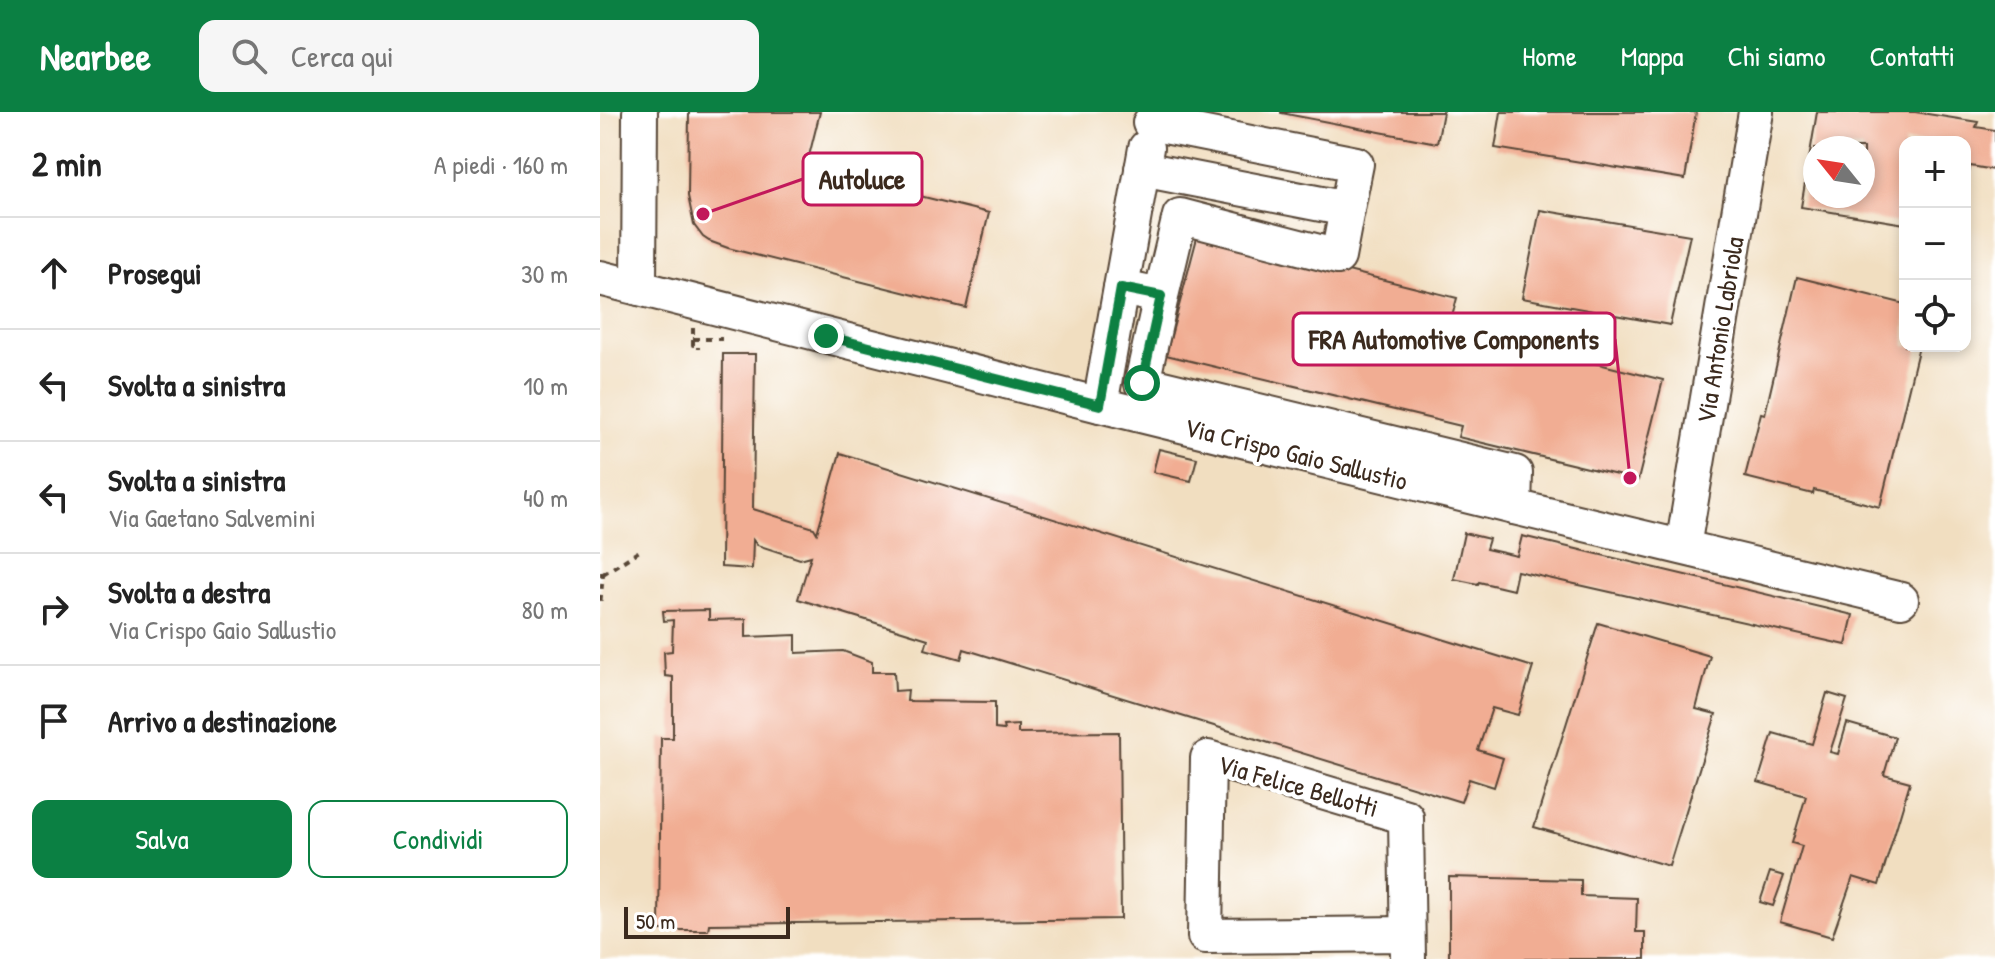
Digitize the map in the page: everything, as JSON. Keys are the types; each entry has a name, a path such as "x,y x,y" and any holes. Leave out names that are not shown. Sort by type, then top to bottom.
{"street":[{"path":"639,288 640,112"},
{"name":"Via Antonio Labriola","path":"1683,547 1756,112"},
{"path":"1100,405 1151,118 1356,164 1338,257 1180,216 1142,383 1515,473 1514,507"},
{"path":"1142,169 1347,209"},
{"name":"Via Crispo Gaio Sallustio","path":"600,278 1100,405 1901,600"},
{"path":"1121,288 1161,296"},
{"name":"Via Felice Bellotti","path":"1208,758 1406,817 1407,946 1205,936 1208,758"}],"path":[{"path":"693,345 698,345 698,349"},
{"path":"600,606 602,574 641,550"}],"building":[{"path":"689,112 820,112 806,168 989,213 966,308 728,248 703,237 694,225 688,196"},
{"path":"1281,112 1443,112 1437,143"},
{"path":"1501,112 1696,112 1685,179 1495,148"},
{"path":"1817,112 1915,112 1978,122 1976,127 1995,130 1995,170 1971,166 1971,136 1899,136 1899,223 1807,208 1875,208 1875,136 1813,136"},
{"path":"1540,210 1690,235 1670,325 1522,298"},
{"path":"1198,234 1457,298 1446,339 1483,345 1486,336 1663,380 1638,480 1458,437 1461,426 1166,355"},
{"path":"1797,277 1899,302 1899,352 1918,352 1880,507 1745,477 1761,413 1765,414"},
{"path":"723,354 755,354 753,509 814,528 817,533 840,453 1533,667 1518,715 1492,708 1478,750 1503,758 1494,787 1469,779 1461,802 964,649 961,659 925,649 928,639 798,599 811,556 800,559 757,545 753,540 752,569 721,567"},
{"path":"1159,449 1197,458 1191,481 1153,472"},
{"path":"1464,533 1489,539 1486,549 1517,556 1522,536 1853,615 1846,645 1517,571 1513,590 1454,579"},
{"path":"709,610 709,620 746,619 746,637 796,635 796,653 843,651 872,662 872,672 894,672 895,691 908,690 907,701 995,702 995,729 1004,730 1003,726 1018,725 1018,733 1119,732 1121,919 709,924 708,930 659,930 661,738 673,738 673,677 665,676 664,652 672,651 673,620 664,621 663,611"},
{"path":"1598,623 1710,656 1696,709 1716,714 1669,866 1534,827"},
{"path":"1827,693 1847,699 1830,752 1838,754 1847,723 1895,737 1884,775 1910,782 1879,885 1853,877 1832,937 1780,922 1802,846 1792,843 1806,796 1758,782 1773,733 1812,744"},
{"path":"1770,872 1784,876 1773,906 1760,902"},
{"path":"1449,877 1581,880 1581,896 1637,898 1636,932 1645,932 1645,959 1449,959"}],"place":[{"name":"Autoluce","path":"703,214"},
{"name":"FRA Automotive Components","path":"1630,478"}],"route":[{"path":"826,336 1100,405 1121,288 1161,296 1142,383"}]}
